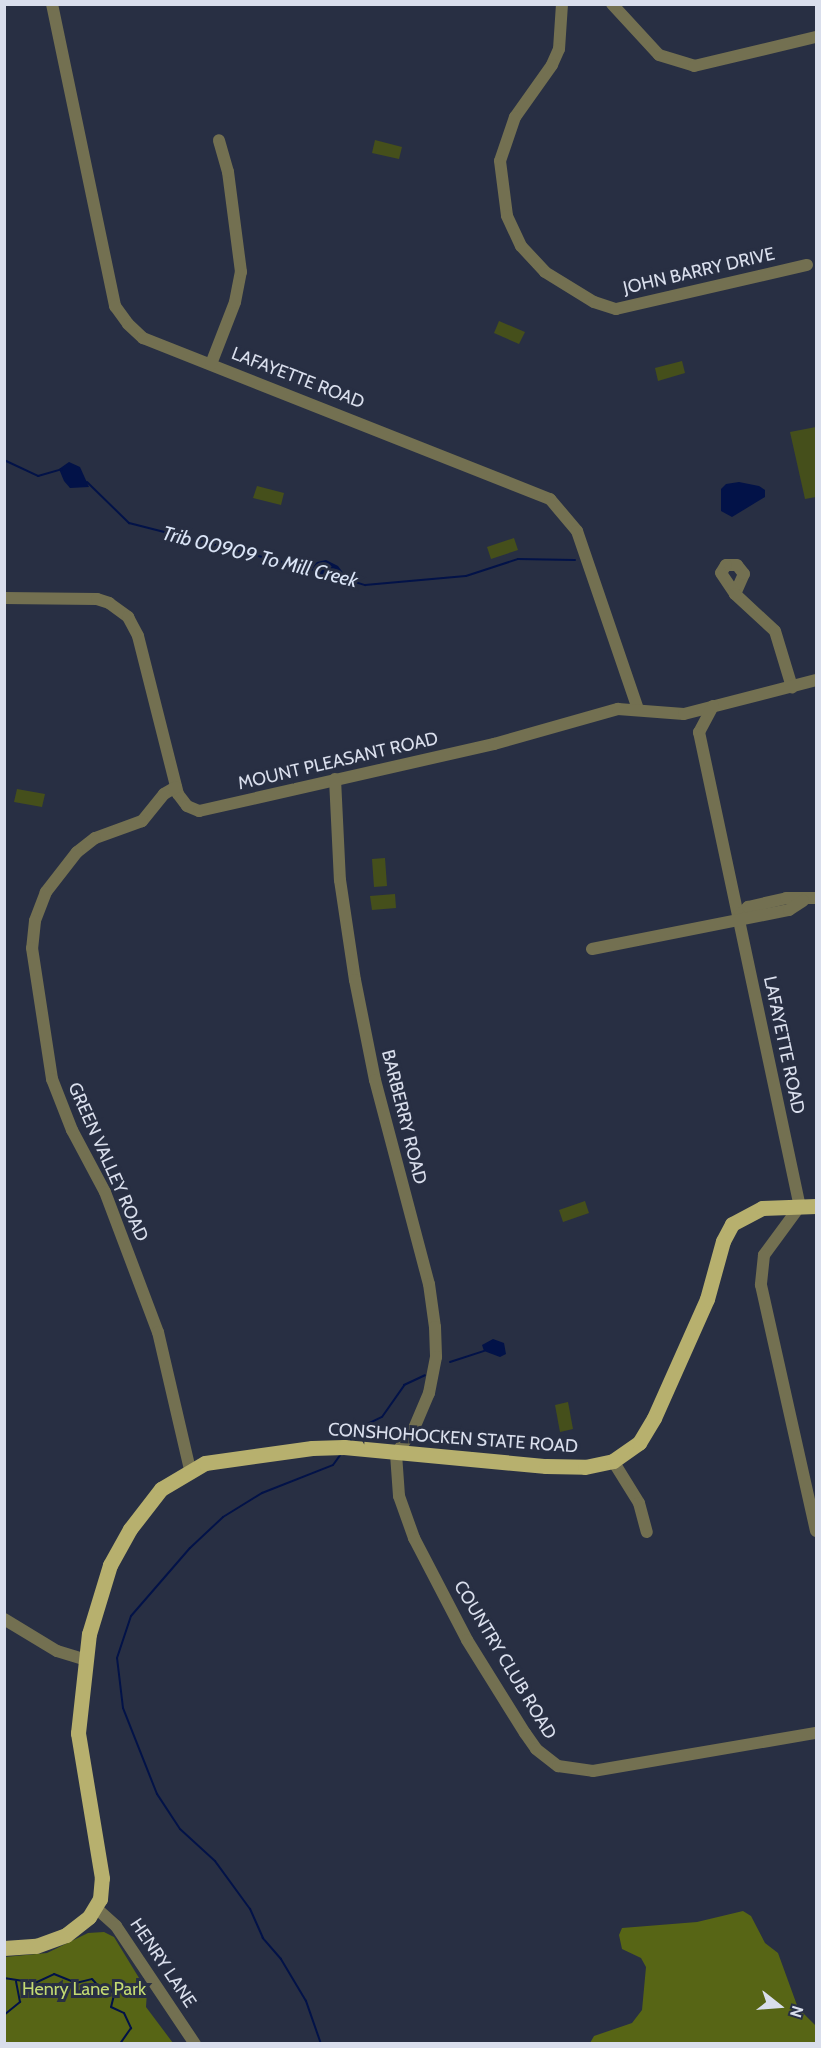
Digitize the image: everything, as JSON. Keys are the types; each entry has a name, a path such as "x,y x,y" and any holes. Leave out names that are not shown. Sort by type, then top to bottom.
{"main road":[{"name":"CONSHOHOCKEN STATE ROAD","path":"96,1908 102,1878 78,1733 86,1660 100,1591 123,1540 156,1495 190,1470 237,1456 312,1448 574,1467 613,1461 639,1443 654,1418 707,1299 728,1230 754,1210 816,1206"},
{"path":"4,1948 36,1946 57,1939 80,1926 96,1908"}],"street":[{"name":"LAFAYETTE ROAD","path":"52,4 115,306 143,338 525,486 560,507 577,531 638,709"},
{"name":"JOHN BARRY DRIVE","path":"562,4 559,49 515,117 500,161 507,216 521,246 546,272 594,302 616,309 807,265"},
{"path":"612,4 659,55 694,66 816,38"},
{"path":"211,364 235,302 241,272 233,204 219,140"},
{"path":"735,594 775,631 792,687"},
{"name":"MOUNT PLEASANT ROAD","path":"4,598 97,599 128,617 138,636 176,787 187,806 207,810 335,778 494,744 618,709 677,714 816,680"},
{"path":"677,714 699,732 713,706"},
{"name":"LAFAYETTE ROAD","path":"699,732 800,1206"},
{"name":"BARBERRY ROAD","path":"335,778 340,880 355,980 375,1080 429,1284 435,1327 436,1357 429,1394 414,1428 396,1454"},
{"name":"GREEN VALLEY ROAD","path":"176,787 165,794 142,821 95,838 77,852 46,892 35,921 32,948 52,1079 72,1130 105,1192 158,1332 190,1470"},
{"path":"592,949 738,918 748,907 786,898 803,901 816,898"},
{"path":"800,1206 764,1255 760,1276 816,1531"},
{"name":"COUNTRY CLUB ROAD","path":"396,1454 399,1496 414,1538 467,1640 530,1742 550,1761 575,1771 593,1771 816,1733"},
{"path":"613,1461 639,1503 647,1532"},
{"path":"4,1619 57,1651 86,1660"},
{"name":"HENRY LANE","path":"96,1908 116,1926 195,2043"}],"green space":[{"path":"375,140 402,147 399,159 372,153"},
{"path":"499,321 525,332 519,344 494,333"},
{"path":"682,361 685,373 658,381 655,368"},
{"path":"816,427 816,497 805,499 790,432"},
{"path":"257,486 284,493 281,505 253,498"},
{"path":"514,538 518,550 491,559 487,547"},
{"path":"17,789 45,794 42,807 14,802"},
{"path":"385,858 387,886 374,887 372,859"},
{"path":"395,894 396,908 372,910 370,896"},
{"path":"585,1201 589,1213 563,1222 559,1210"},
{"path":"568,1402 573,1429 560,1432 555,1405"},
{"path":"743,1911 751,1916 765,1943 778,1953 798,2008 816,2026 816,2043 590,2043 594,2036 632,2023 642,2010 646,1967 641,1958 622,1949 619,1935 622,1928 697,1922"},
{"name":"Henry Lane Park","path":"104,1932 114,1937 147,1991 146,2007 173,2043 5,2043 5,1957 47,1953 88,1933"}],"shaded area":[{"path":"69,462 80,467 89,487 70,488 64,481 59,469"},
{"path":"739,482 759,486 765,490 765,497 732,517 721,511 721,489 726,484"},
{"path":"326,560 338,566 347,578 340,584 317,577 313,567 317,562"},
{"path":"493,1339 504,1343 506,1354 500,1357 484,1351 482,1345"}],"waterway":[{"name":"Trib 00909 To Mill Creek","path":"4,460 38,476 62,469"},
{"name":"Trib 00909 To Mill Creek","path":"87,482 129,523 317,571"},
{"name":"Trib 00909 To Mill Creek","path":"345,579 365,585 466,576 518,559 575,560"},
{"path":"450,1362 484,1351"},
{"path":"351,1440 359,1428 382,1417 404,1385 425,1375"},
{"path":"321,2044 306,2001 281,1959 263,1938 250,1909 215,1861 180,1829 157,1794 123,1708 117,1658 131,1616 190,1548 223,1517 262,1493 333,1465 341,1454"},
{"path":"4,1978 35,1983 54,1974 76,1983 92,1979 100,1988 111,1990 114,1995 111,2007 124,2013 131,2028 120,2044"},
{"path":"4,2015 20,2002 16,1981"}]}
